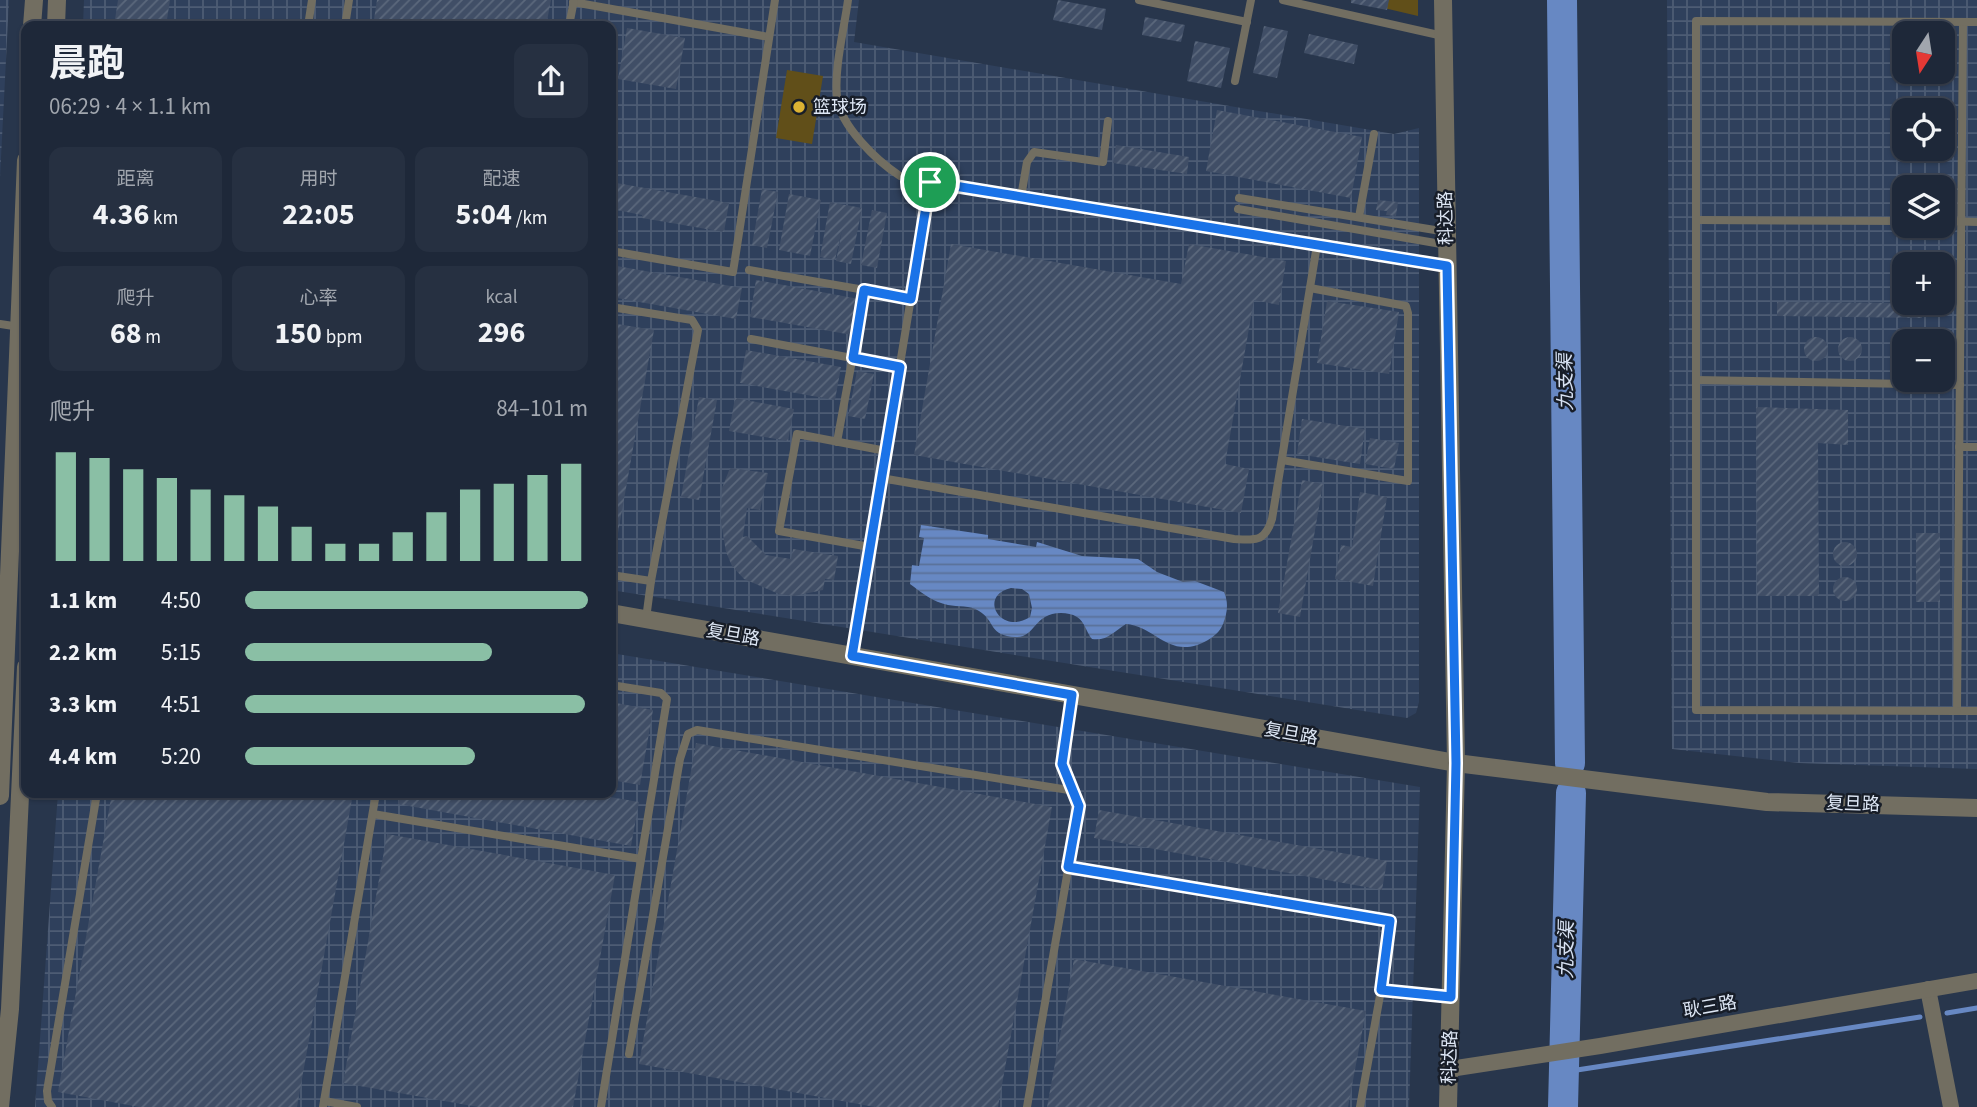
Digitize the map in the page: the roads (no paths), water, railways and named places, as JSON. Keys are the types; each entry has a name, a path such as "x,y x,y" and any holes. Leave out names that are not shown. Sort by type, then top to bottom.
{"street":[{"path":"32,21 34,0"},
{"path":"56,21 57,0"},
{"name":"科达路","path":"1443,0 1456,763 1448,1107"},
{"path":"0,796 21,347"},
{"name":"复旦路","path":"616,614 1456,763 1767,802 1977,808"},
{"path":"0,1107 10,1009 21,774"},
{"name":"耿三路","path":"1450,1069 1977,981"},
{"path":"1928,989 1951,1107"}],"lane":[{"path":"309,21 312,0"},
{"path":"346,21 349,0"},
{"path":"616,252 733,272 775,0"},
{"path":"848,0 837,99 843,117 853,131 884,166 900,176 1447,266"},
{"path":"1139,0 1247,22"},
{"path":"1235,81 1251,0"},
{"path":"1283,0 1443,36"},
{"path":"570,21 574,1 769,37"},
{"path":"1977,22 1696,21 1696,710 1977,711"},
{"path":"1957,710 1963,22"},
{"path":"1021,197 1027,162 1034,152 1103,162 1108,121"},
{"path":"1359,218 1374,134"},
{"path":"852,656 930,182"},
{"path":"1239,198 1359,218 1447,239"},
{"path":"1238,209 1447,239"},
{"path":"1696,220 1892,221"},
{"path":"1955,221 1977,222"},
{"path":"881,478 1234,539 1257,540 1268,531 1272,519 1317,245"},
{"path":"749,270 911,299"},
{"path":"1282,460 1408,481 1406,306 1310,288"},
{"path":"837,442 864,290"},
{"path":"616,308 692,320 698,330 646,619"},
{"path":"0,324 21,327"},
{"path":"751,339 900,367"},
{"path":"1696,380 1960,385"},
{"path":"870,547 779,531 797,434 886,451"},
{"path":"1959,447 1977,447"},
{"path":"616,576 651,582"},
{"path":"601,1107 667,699 661,693 616,686"},
{"path":"1027,1107 1079,806 1062,764 1072,695"},
{"path":"629,1054 680,759 688,734 697,730 1075,791"},
{"path":"52,1107 47,1091 96,798"},
{"path":"357,1107 323,1104 375,798"},
{"path":"373,814 641,859"},
{"path":"1068,867 1390,921 1381,990 1360,1107"},
{"path":"1381,990 1451,997"}],"water":[{"path":"921,525 988,535 988,539 1036,547 1037,542 1082,556 1138,559 1157,572 1183,582 1195,581 1224,592 1226,616 1220,629 1212,637 1195,646 1173,645 1146,630 1126,624 1106,637 1092,639 1080,619 1063,613 1045,617 1027,634 1007,636 996,631 984,615 975,609 937,602 910,584 912,565 919,566 924,538 919,537","holes":["1011,588 1022,589 1029,594 1032,608 1030,617 1019,622 1002,618 994,606 996,599 1001,592"]}],"waterway":[{"name":"九支渠","path":"1562,0 1570,763"},
{"name":"九支渠","path":"1563,1107 1571,793"},
{"path":"1947,1013 1977,1008"},
{"path":"1564,1072 1920,1017"}],"place":[{"name":"篮球场","path":"799,107"}]}
